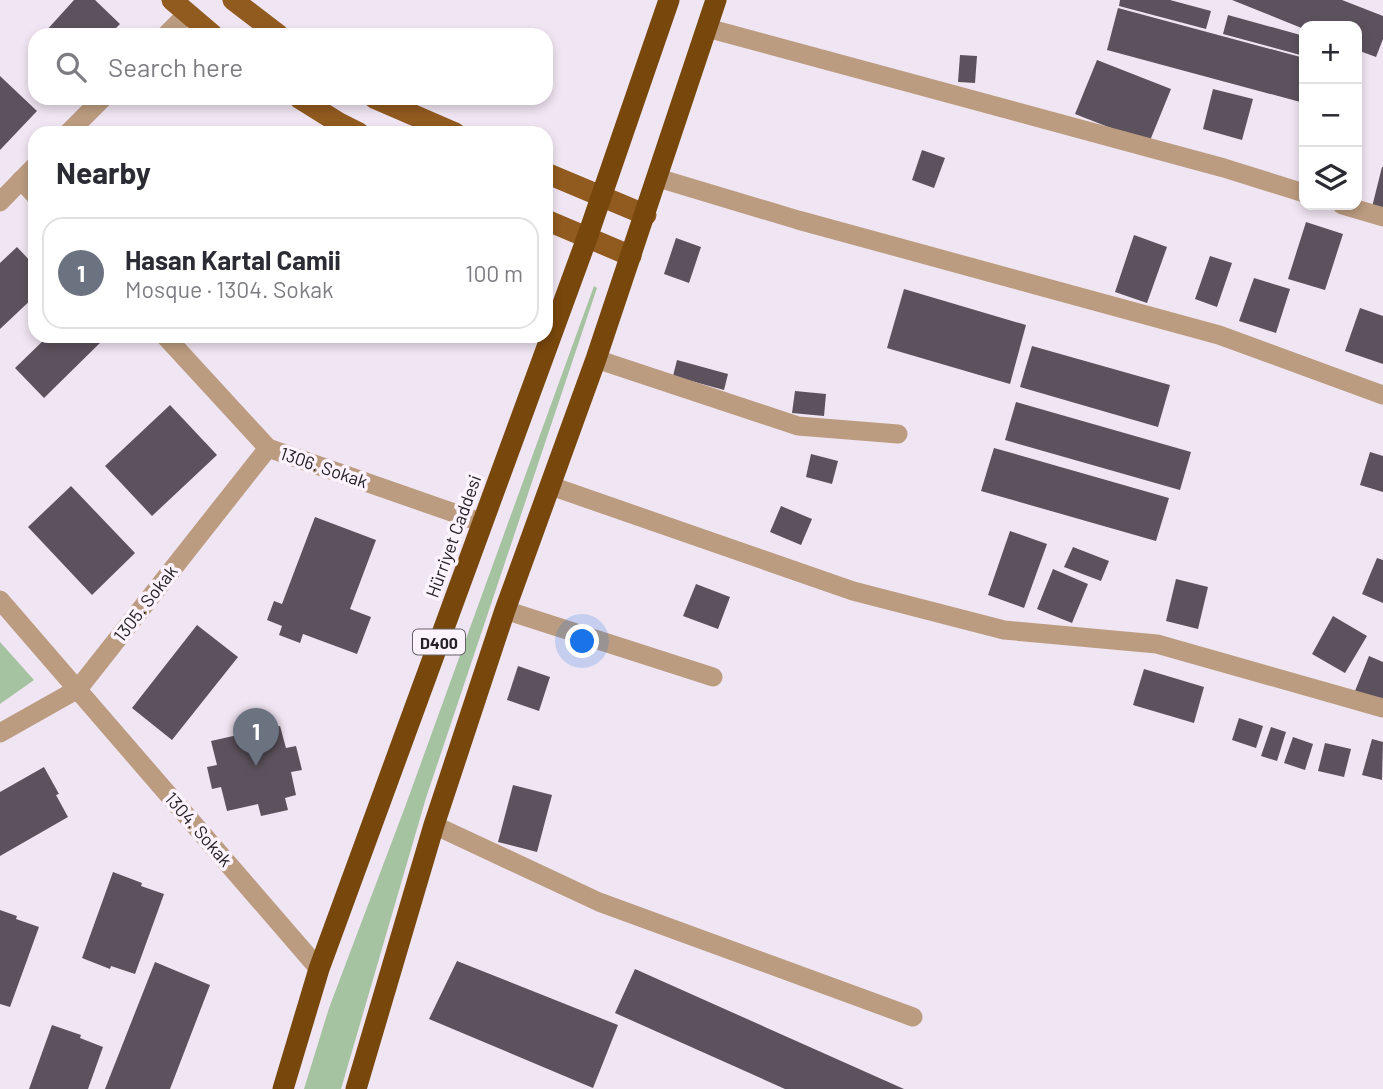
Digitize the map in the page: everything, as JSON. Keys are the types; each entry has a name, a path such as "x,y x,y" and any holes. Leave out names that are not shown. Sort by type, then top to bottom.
{"highway":[{"name":"Hürriyet Caddesi","path":"553,331 668,0"},
{"path":"356,1089 434,824 505,610 646,215 716,0"},
{"name":"Hürriyet Caddesi","path":"283,1089 320,969 549,343"}],"main road":[{"path":"233,0 270,28"},
{"path":"179,7 204,28"},
{"path":"310,105 345,126"},
{"path":"390,105 439,126"},
{"path":"553,176 646,215"},
{"path":"553,222 631,256"}],"street":[{"path":"169,28 179,7"},
{"path":"707,28 1210,164 1299,191"},
{"path":"75,126 96,105"},
{"path":"658,178 798,220 1219,335 1383,395"},
{"path":"0,202 28,182"},
{"path":"1359,210 1383,217"},
{"name":"1306. Sokak","path":"171,343 268,448 483,523"},
{"path":"596,359 798,426 898,434"},
{"name":"1305. Sokak","path":"0,733 78,689 268,448"},
{"path":"551,486 853,592 1004,630 1157,645 1383,708"},
{"name":"1304. Sokak","path":"0,600 320,969"},
{"path":"505,610 713,677"},
{"path":"434,824 599,902 913,1017"}],"green space":[{"path":"594,286 597,288 426,798 341,1089 304,1089 329,1008"},
{"path":"0,642 34,680 0,704"}],"building":[{"path":"74,0 95,0 120,24 116,28 49,28"},
{"path":"1120,0 1170,0 1211,11 1206,29 1119,6"},
{"path":"1232,0 1342,0 1383,16 1383,39 1376,57 1362,52 1362,21 1299,21 1299,27"},
{"path":"1118,8 1299,57 1299,102 1107,50"},
{"path":"1228,15 1299,35 1299,55 1223,34"},
{"path":"960,55 977,56 975,83 958,82"},
{"path":"1097,60 1171,89 1149,143 1075,114"},
{"path":"0,76 37,111 0,150"},
{"path":"1213,89 1253,99 1242,140 1203,129"},
{"path":"922,150 945,158 934,188 912,180"},
{"path":"1383,167 1383,210 1372,207"},
{"path":"1306,222 1343,234 1325,290 1288,279"},
{"path":"1134,235 1167,247 1147,303 1115,292"},
{"path":"676,238 701,247 689,283 664,274"},
{"path":"17,247 28,259 28,303 0,329 0,263"},
{"path":"1210,256 1232,263 1217,307 1195,299"},
{"path":"1254,278 1290,289 1276,333 1239,321"},
{"path":"904,289 1026,325 1010,384 887,348"},
{"path":"1360,308 1383,316 1383,364 1345,351"},
{"path":"41,343 100,343 44,398 15,368"},
{"path":"1032,346 1170,385 1158,427 1020,387"},
{"path":"677,360 728,374 724,390 673,376"},
{"path":"795,391 826,394 824,416 792,413"},
{"path":"1016,402 1191,452 1180,490 1005,440"},
{"path":"170,405 217,455 152,516 105,466"},
{"path":"994,448 1169,498 1156,541 981,491"},
{"path":"1370,452 1383,456 1383,492 1360,485"},
{"path":"811,454 838,461 832,484 806,477"},
{"path":"71,486 135,553 92,595 28,527"},
{"path":"781,506 812,519 801,545 770,532"},
{"path":"315,517 376,540 350,609 371,617 357,654 303,634 300,643 279,635 282,626 267,620 274,601 282,604"},
{"path":"1010,531 1047,544 1024,608 988,595"},
{"path":"1073,547 1109,561 1101,581 1064,567"},
{"path":"1377,558 1383,560 1383,603 1362,594"},
{"path":"1053,569 1088,584 1072,623 1037,609"},
{"path":"1176,579 1208,587 1198,629 1166,621"},
{"path":"696,584 730,597 718,629 683,616"},
{"path":"1333,616 1367,636 1345,673 1312,654"},
{"path":"197,625 238,657 172,740 132,708"},
{"path":"1369,656 1383,662 1383,700 1355,691"},
{"path":"518,666 550,677 539,711 507,700"},
{"path":"1144,669 1204,687 1194,723 1133,705"},
{"path":"266,715 269,728 280,726 286,748 296,746 302,770 291,772 296,795 285,798 288,810 261,816 258,804 227,811 221,787 212,789 207,767 217,765 211,741 242,734 240,722"},
{"path":"1239,718 1263,726 1256,748 1232,740"},
{"path":"1271,727 1286,732 1277,761 1261,756"},
{"path":"1293,737 1313,744 1305,770 1284,763"},
{"path":"1372,739 1383,742 1382,780 1362,775"},
{"path":"1325,743 1351,749 1344,777 1318,771"},
{"path":"44,767 68,817 0,856 0,792"},
{"path":"513,785 552,795 537,852 498,842"},
{"path":"113,872 164,894 135,974 111,966 110,969 82,958"},
{"path":"0,910 39,927 10,1007 0,1004"},
{"path":"457,961 618,1025 593,1088 429,1019"},
{"path":"155,962 210,985 170,1089 105,1089"},
{"path":"635,969 904,1089 785,1089 615,1013"},
{"path":"52,1025 81,1035 80,1038 103,1047 88,1089 29,1089"}],"place":[{"name":"Hasan Kartal Camii","path":"256,766"}]}
